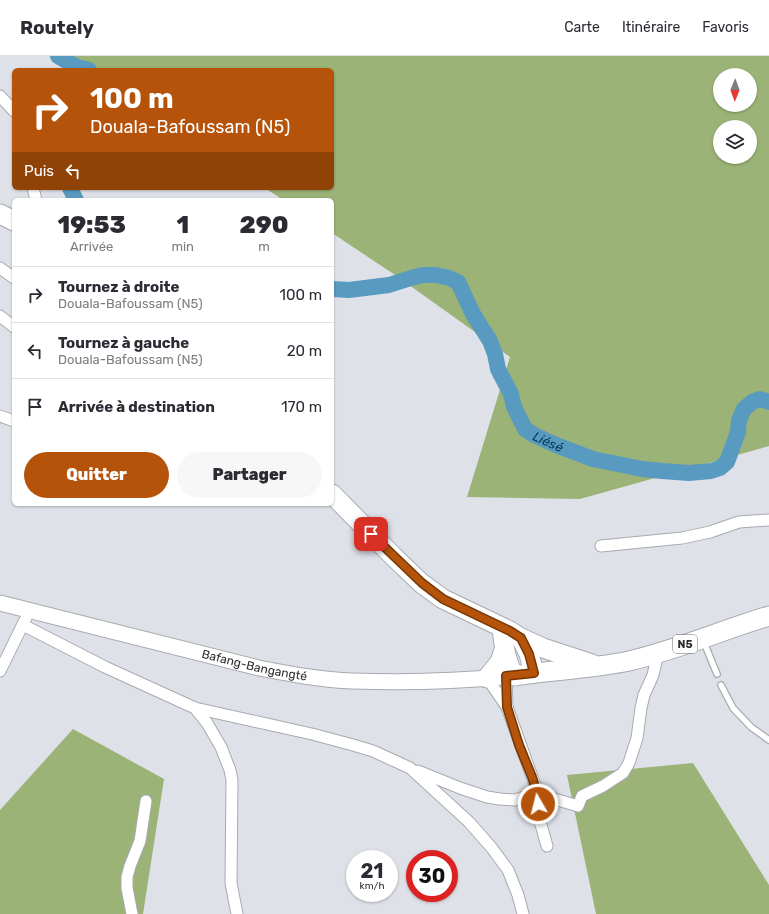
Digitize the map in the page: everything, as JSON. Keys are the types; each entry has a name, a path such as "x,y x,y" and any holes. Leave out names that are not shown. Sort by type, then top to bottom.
{"highway":[{"path":"0,214 12,220"},
{"path":"334,496 388,552 422,583 443,599 543,648 599,667"},
{"name":"N5","path":"510,676 599,667 658,653 769,616"},
{"path":"502,628 504,650 510,676"},
{"path":"521,638 529,654 534,673"},
{"path":"486,678 500,662 504,650"}],"street":[{"path":"0,96 12,109"},
{"path":"0,268 12,277"},
{"path":"0,316 12,325"},
{"path":"0,416 12,420"},
{"path":"601,546 682,538 710,532 740,522 769,520"},
{"name":"Bafang-Bangangté","path":"0,603 259,668 285,673 352,681 431,681 510,676"},
{"path":"0,671 29,610"},
{"path":"23,625 105,667 195,708 312,734 353,745 373,751 460,788 500,799 515,800 537,793 577,807 585,794 603,786 623,773 629,763 637,738 644,695 653,675 658,653"},
{"path":"507,707 510,676"},
{"path":"486,678 507,707 537,793 538,814 547,846"},
{"path":"195,708 216,737 230,770 232,792 231,883 237,914"},
{"path":"410,768 469,822 491,847 508,870 524,914"},
{"path":"132,914 127,888 127,877 140,841 146,801"}],"lane":[{"path":"702,638 717,674"},
{"path":"721,685 733,708 751,727 769,740"}],"green space":[{"path":"68,56 769,56 769,446 580,499 467,497 510,357 395,275 334,234 334,198 280,198 268,190 334,190 334,68 86,68"},
{"path":"73,729 164,779 143,914 0,914 0,810"},
{"path":"693,763 769,885 769,914 596,914 567,775"}],"waterway":[{"name":"Liésé","path":"58,56 81,68"},
{"name":"Liésé","path":"71,190 75,198"},
{"name":"Liésé","path":"334,289 349,290 389,285 423,275 436,275 458,282 473,314 490,341 495,354 498,369 511,394 514,407 525,429 534,435 556,445 593,459 642,469 689,473 711,471 720,468 727,462 738,432 739,420 744,409 752,402 760,399 769,402"}],"route":[{"path":"371,534 422,583 443,599 510,631 521,638 529,654 534,673 506,676 507,707 519,745 532,777 537,793 538,804"}]}
